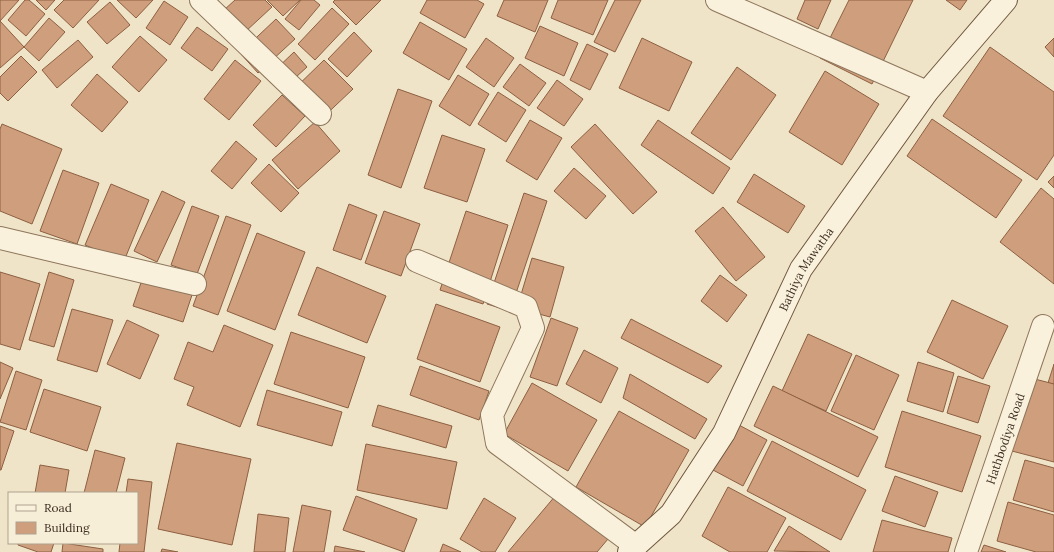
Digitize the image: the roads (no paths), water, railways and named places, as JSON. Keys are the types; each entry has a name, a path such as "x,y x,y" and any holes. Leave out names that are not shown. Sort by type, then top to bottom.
{"street":[{"path":"201,0 320,114"},
{"path":"717,0 927,92"},
{"name":"Bathiya Mawatha","path":"632,549 671,514 724,434 801,269 927,92 1006,0"},
{"path":"0,238 196,284"},
{"path":"417,261 526,307 533,328 492,415 497,443 632,549"},
{"name":"Hathbodiya Road","path":"966,552 1043,326"}]}
